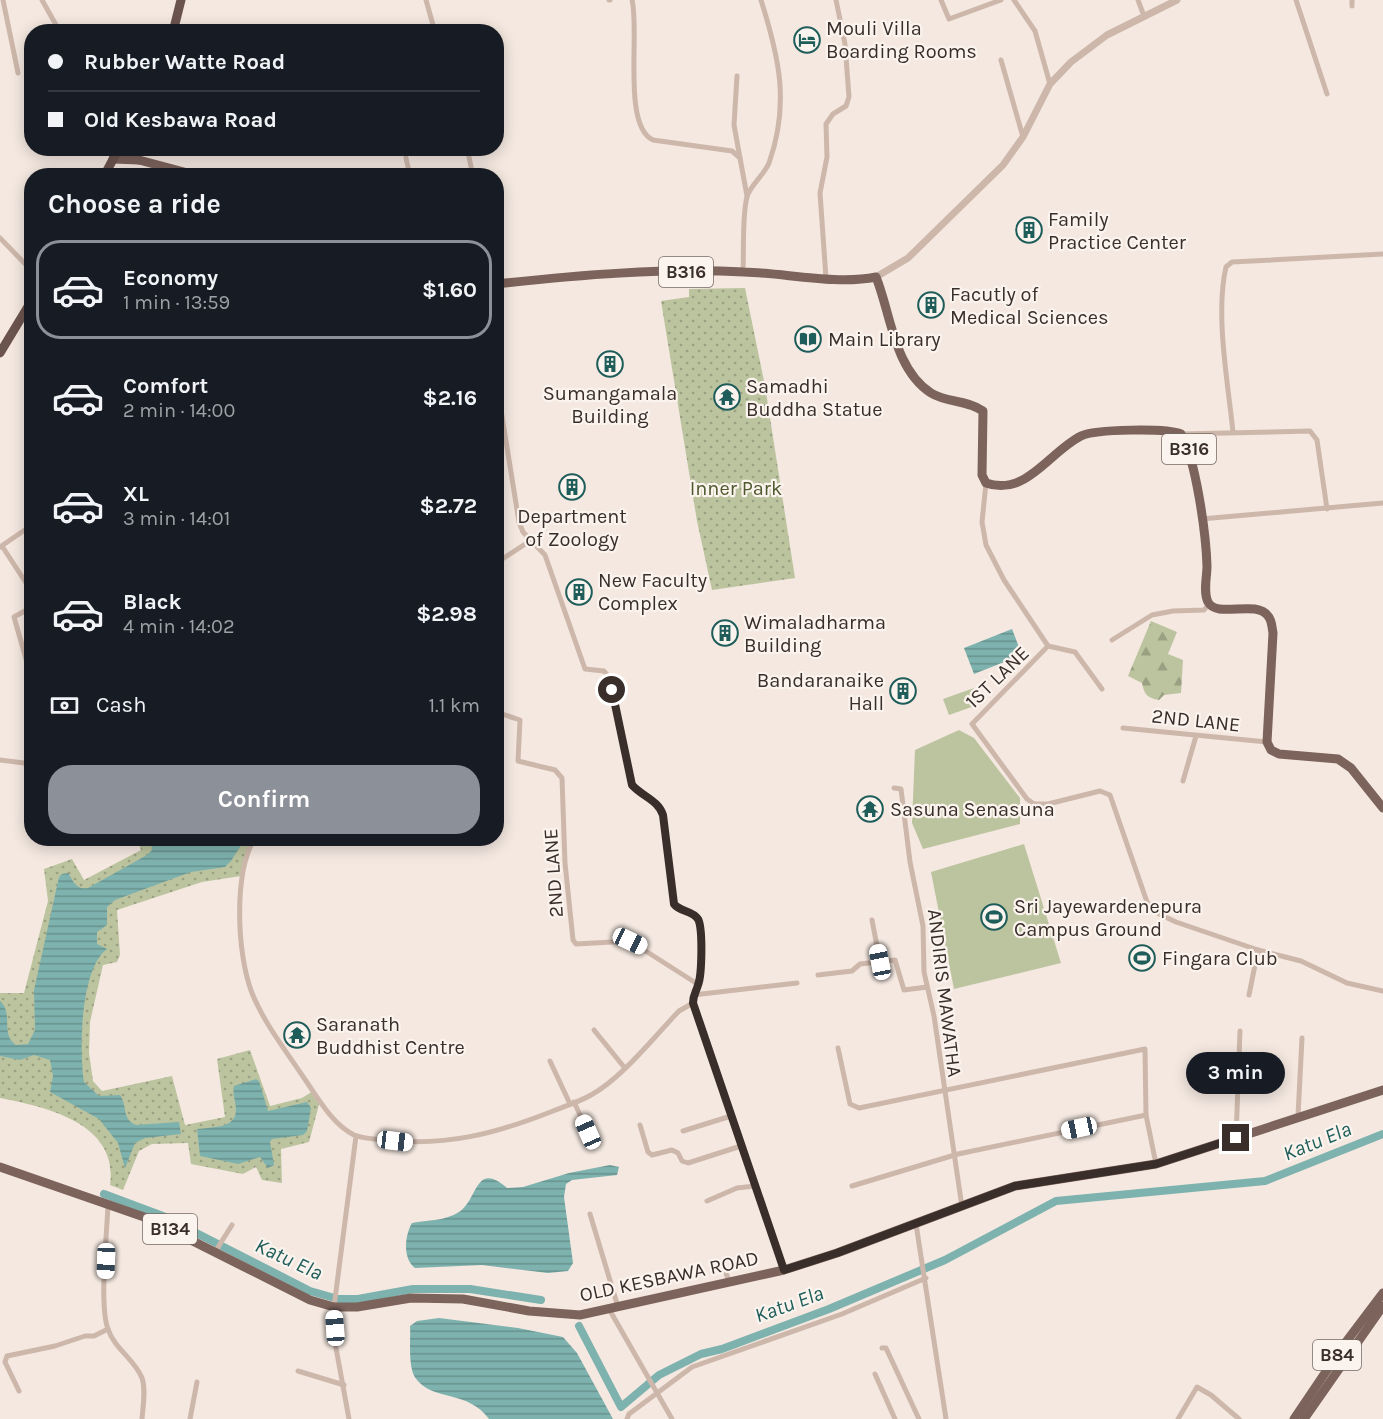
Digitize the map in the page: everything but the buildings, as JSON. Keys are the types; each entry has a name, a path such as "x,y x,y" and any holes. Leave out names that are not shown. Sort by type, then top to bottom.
{"highway":[{"path":"175,24 181,0"},
{"path":"108,168 115,156"},
{"path":"0,353 24,313"}],"main road":[{"path":"135,156 139,160"},
{"path":"113,159 139,160 169,168"},
{"name":"B316","path":"504,283 654,272 743,272 826,278 876,277"},
{"path":"876,277 904,362 919,384 933,394 971,403 983,411 981,466 986,483"},
{"name":"B316","path":"986,483 999,488 1011,486 1036,471 1080,436 1092,433 1161,429 1181,435 1189,447 1201,519 1207,565 1206,595 1209,604"},
{"path":"1209,604 1216,609 1254,609 1270,617 1273,633 1267,742 1272,750 1279,754 1338,759 1351,768 1383,808"},
{"name":"OLD KESBAWA ROAD","path":"0,1167 147,1218 310,1300 357,1307 435,1298 580,1315 784,1270 1028,1183 1156,1164 1383,1090"},
{"name":"B84","path":"1294,1419 1346,1342 1383,1293"},
{"name":"B84","path":"1304,1419 1383,1306"}],"street":[{"path":"3,0 18,73"},
{"path":"42,0 56,24"},
{"path":"426,0 433,24"},
{"path":"632,0 636,104 638,123 645,137 652,140 732,151 740,158"},
{"path":"747,196 770,160 778,129 782,96 777,52 761,0"},
{"path":"826,278 820,193 827,157 826,124 833,114 846,106 849,97 845,44 836,0"},
{"path":"942,0 949,19 1001,0"},
{"path":"1014,0 1035,31 1044,52 1050,84"},
{"path":"1138,0 1144,16"},
{"path":"876,277 908,258 1003,165 1023,137 1050,84 1071,62 1107,34 1177,0"},
{"path":"1296,0 1327,94"},
{"path":"1001,60 1023,137"},
{"path":"737,76 734,125 747,196 743,272"},
{"path":"406,158 408,168"},
{"path":"0,238 24,263"},
{"path":"1233,432 1222,284 1226,267 1232,262 1244,261 1383,254"},
{"path":"504,429 519,522 523,532 533,539 545,555 585,669 604,670 609,676 632,785 640,794 660,807 674,904 678,908 690,911 697,918 701,930 699,984 693,995 693,1003 784,1270"},
{"path":"1181,435 1310,430 1317,440 1327,509"},
{"name":"1ST LANE","path":"986,483 982,522 986,545 1004,580 1048,646 972,722 973,727 1034,804 1048,804 1100,791 1110,795 1147,902 1153,911 1176,922 1258,950 1300,961 1347,982 1383,991"},
{"path":"1201,519 1383,503"},
{"path":"24,531 1,547 24,580"},
{"path":"504,558 533,539"},
{"path":"1112,640 1152,615 1173,611 1204,610 1209,604"},
{"path":"24,611 14,617 24,652"},
{"path":"1048,646 1075,652 1101,689"},
{"name":"2ND LANE","path":"504,715 520,720 519,761 555,770 562,778 565,863 573,940 576,944 630,941 699,984"},
{"name":"2ND LANE","path":"1122,728 1267,742"},
{"path":"1183,780 1196,736"},
{"path":"0,760 24,763"},
{"name":"ANDIRIS MAWATHA","path":"894,788 901,789 904,798 906,835 923,926 927,987 934,1016 962,1208"},
{"path":"250,846 247,852 240,895 243,947 252,992 273,1031 317,1098 338,1124 356,1136 415,1143 438,1143 499,1131 572,1103 598,1090 679,1011 693,1003"},
{"path":"872,920 880,962"},
{"path":"1249,995 1258,950"},
{"path":"818,975 852,971 860,964 895,960 904,990 927,987"},
{"path":"693,995 796,983"},
{"path":"594,1030 624,1067"},
{"path":"1236,1138 1240,1031"},
{"path":"1298,1116 1302,1038"},
{"path":"838,1048 853,1108 1145,1049 1146,1115 1156,1164"},
{"path":"550,1061 588,1132"},
{"path":"852,1186 954,1156 1146,1115"},
{"path":"683,1131 731,1116"},
{"path":"640,1125 648,1152 652,1155 672,1150 678,1153 682,1161 688,1163 741,1146"},
{"path":"350,1419 336,1348 334,1305 356,1136"},
{"path":"707,1201 737,1188 755,1186"},
{"path":"108,1205 105,1311 108,1329 141,1376 144,1388 142,1419"},
{"path":"590,1214 613,1307 646,1377 672,1419"},
{"path":"916,1224 946,1419"},
{"path":"215,1252 232,1225"},
{"path":"719,1269 724,1268 729,1281"},
{"path":"627,1419 629,1414 655,1392 698,1364 842,1314 926,1278"},
{"path":"19,1391 5,1362 7,1356 56,1346 85,1336 94,1336 108,1329"},
{"path":"882,1348 886,1348 919,1419"},
{"path":"298,1371 344,1385"},
{"path":"875,1374 895,1419"},
{"path":"190,1419 197,1382"},
{"path":"1178,1419 1197,1387 1211,1395 1239,1419"}],"green space":[{"name":"Inner Park","path":"745,288 765,386 795,578 712,590 697,521 661,301 689,297 689,289"},
{"path":"1151,621 1177,632 1168,654 1183,660 1181,693 1164,695 1159,700 1149,697 1142,683 1128,676"},
{"path":"974,688 980,704 949,715 943,699"},
{"path":"959,730 974,738 1020,798 1020,824 923,849 912,823 915,750"},
{"name":"Sri Jayewardenepura Campus Ground","path":"1024,844 1061,963 954,989 931,872"},
{"path":"140,846 252,846 241,876 202,882 117,910 120,955 117,962 103,965 90,1022 89,1053 93,1081 102,1091 172,1076 185,1125 225,1117 217,1059 250,1050 270,1106 302,1098 313,1091 320,1101 309,1142 281,1149 282,1183 262,1180 256,1167 243,1174 191,1164 188,1143 152,1144 139,1151 123,1190 110,1185 110,1164 103,1147 91,1133 76,1122 57,1113 0,1098 0,993 24,993 48,901 44,869 72,859 84,880 141,850"}],"water":[{"path":"1012,629 1022,655 974,674 964,648"},
{"path":"152,846 241,846 225,867 191,872 115,900 107,907 107,925 97,932 97,944 107,949 98,959 91,974 87,992 82,1032 84,1082 99,1096 120,1095 126,1116 136,1125 179,1122 181,1134 145,1138 135,1143 125,1168 118,1143 99,1119 50,1092 53,1076 50,1060 34,1055 20,1060 0,1056 0,1001 6,1011 11,1040 16,1045 28,1044 35,1030 34,990 59,877 68,873 78,887 88,888 152,850"},
{"path":"256,1079 259,1081 268,1111 307,1102 311,1108 307,1131 303,1135 272,1139 270,1142 274,1165 268,1168 260,1157 238,1164 200,1156 197,1129 222,1126 232,1121 236,1110 234,1086"},
{"path":"610,1165 619,1167 617,1175 572,1180 566,1184 564,1197 573,1263 568,1271 548,1273 482,1265 415,1268 408,1258 406,1240 412,1223 442,1219 459,1212 483,1180 489,1178 497,1180 507,1188 523,1187 569,1173"},
{"path":"439,1318 518,1328 563,1337 577,1353 613,1419 489,1419 481,1410 461,1399 424,1387 417,1380 412,1369 410,1326 417,1321"}],"waterway":[{"name":"Katu Ela","path":"579,1326 621,1407 659,1375 701,1354 722,1349 829,1309 945,1260 1056,1201 1265,1181 1383,1134"},
{"name":"Katu Ela","path":"104,1194 163,1216 310,1291 338,1299 358,1299 413,1289 470,1289 541,1300"}],"place":[{"name":"Mouli Villa Boarding Rooms","path":"807,40"},
{"name":"Family Practice Center","path":"1029,230"},
{"name":"Facutly of Medical Sciences","path":"931,305"},
{"name":"Main Library","path":"808,339"},
{"name":"Sumangamala Building","path":"610,364"},
{"name":"Samadhi Buddha Statue","path":"727,397"},
{"name":"Department of Zoology","path":"572,487"},
{"name":"New Faculty Complex","path":"579,592"},
{"name":"Wimaladharma Building","path":"725,633"},
{"name":"Bandaranaike Hall","path":"903,691"},
{"name":"Sasuna Senasuna","path":"870,809"},
{"name":"Sri Jayewardenepura Campus Ground","path":"994,917"},
{"name":"Fingara Club","path":"1142,958"},
{"name":"Saranath Buddhist Centre","path":"297,1035"}],"route":[{"path":"612,690 632,785 640,794 652,799 660,807 663,815 674,904 678,908 690,911 697,918 701,930 699,984 693,995 693,1003 784,1270 962,1208 1015,1186 1156,1164 1236,1138"}]}
